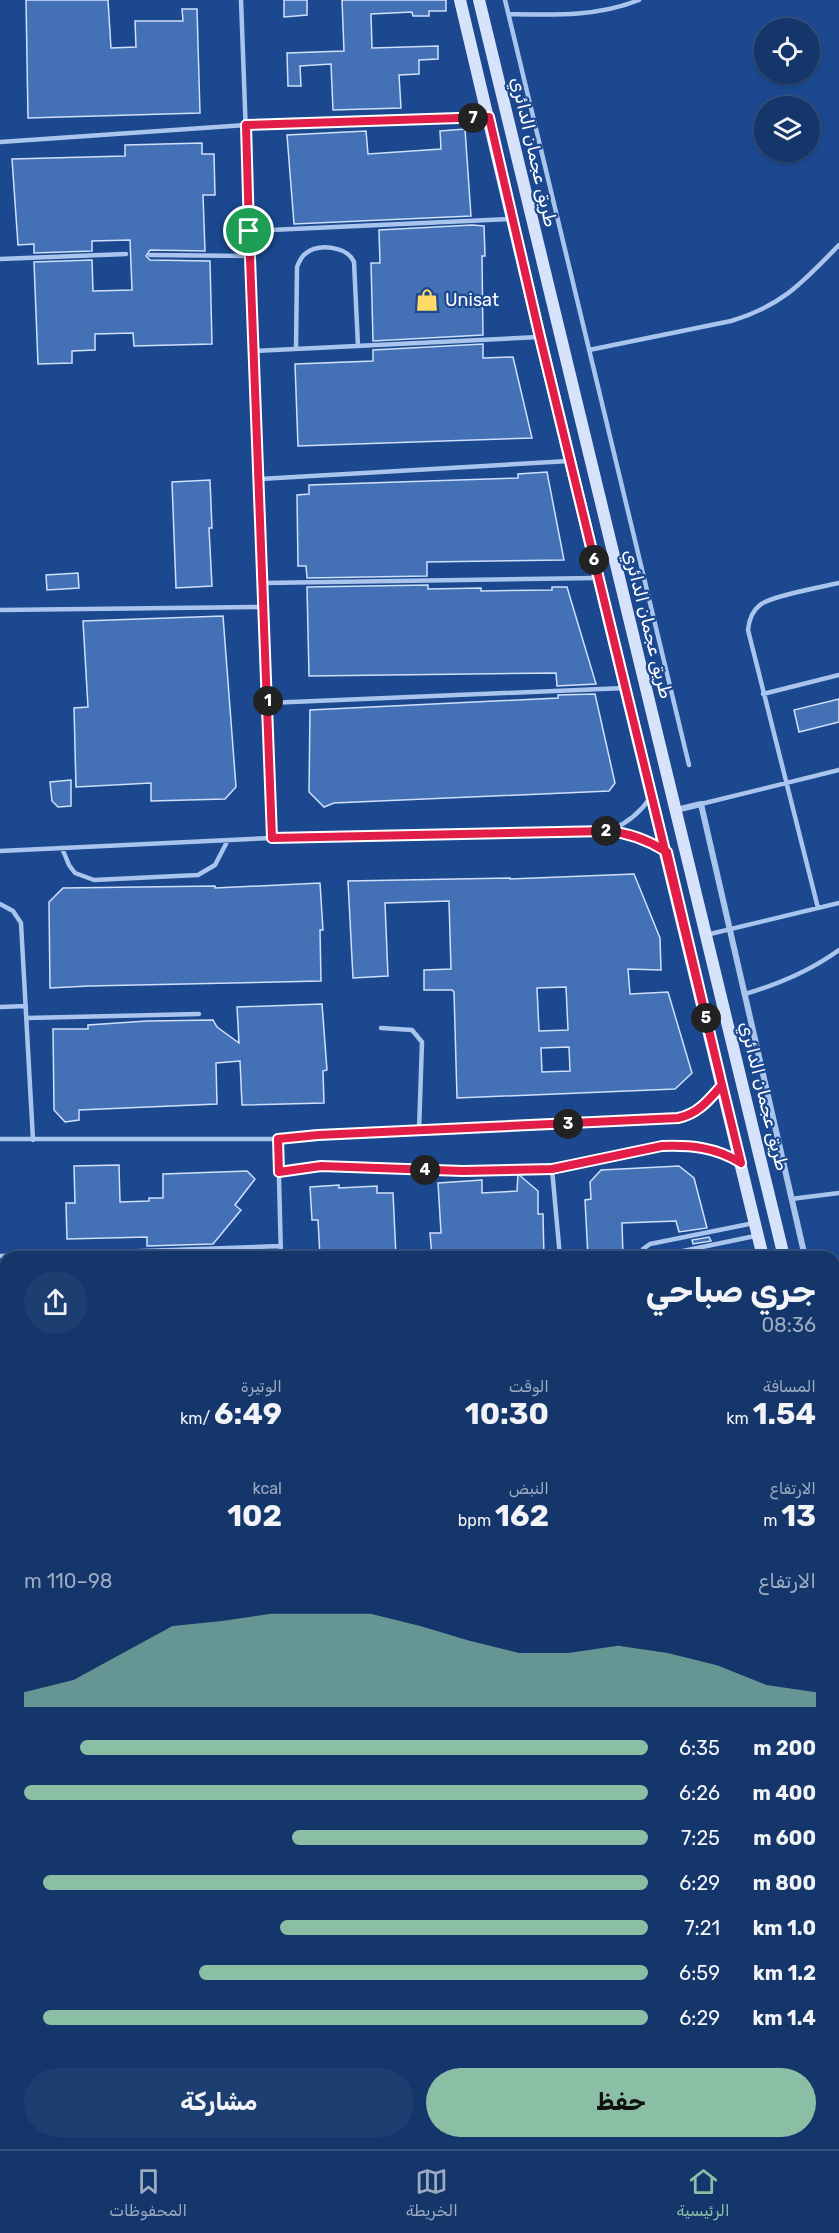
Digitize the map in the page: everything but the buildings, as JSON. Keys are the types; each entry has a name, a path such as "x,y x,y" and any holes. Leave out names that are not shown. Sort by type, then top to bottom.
{"main road":[{"name":"طريق عجمان الدائري","path":"460,0 762,1251"},
{"name":"طريق عجمان الدائري","path":"479,0 783,1251"}],"street":[{"path":"675,811 701,804 804,1251"}],"lane":[{"path":"241,0 272,838"},
{"path":"505,0 689,765"},
{"path":"508,14 587,14 639,0"},
{"path":"0,142 246,125 489,117"},
{"path":"249,231 512,219"},
{"path":"589,350 752,315 789,295 839,245"},
{"path":"296,349 297,267 301,259 314,249 340,249 351,256 354,262 358,346"},
{"path":"0,259 126,254"},
{"path":"150,255 250,256"},
{"path":"254,351 540,337"},
{"path":"260,479 570,461"},
{"path":"263,583 598,578"},
{"path":"818,908 748,637 748,623 754,610 765,601 839,583"},
{"path":"0,610 264,607"},
{"path":"763,694 839,675"},
{"path":"268,703 625,688"},
{"path":"701,804 839,770"},
{"path":"608,831 629,821 652,795"},
{"path":"0,851 272,838 608,831 633,835 667,852"},
{"path":"63,848 69,865 75,873 88,879 198,875 215,865 228,840"},
{"path":"706,935 839,903"},
{"path":"0,904 13,911 21,923 33,1140"},
{"path":"745,994 806,972 839,950"},
{"path":"0,1007 26,1006"},
{"path":"27,1018 199,1014"},
{"path":"381,1028 412,1030 422,1042 419,1131"},
{"path":"0,1139 278,1139 318,1135 678,1118 696,1112 722,1085"},
{"path":"278,1139 281,1251"},
{"path":"279,1172 321,1166 439,1170 552,1169 662,1146 711,1149 741,1163"},
{"path":"552,1169 559,1251"},
{"path":"791,1199 839,1193"},
{"path":"642,1251 653,1243 756,1229"},
{"path":"676,1251 756,1229"},
{"path":"140,1251 281,1246"}],"place":[{"name":"Unisat","path":"427,300"}],"route":[{"path":"249,231 246,125 489,117 540,337 667,852 741,1163 718,1151 690,1146 662,1146 552,1169 463,1171 321,1166 279,1172 278,1139 318,1135 678,1118 696,1112 722,1085 667,852 656,845 633,835 608,831 272,838 249,231"}]}
